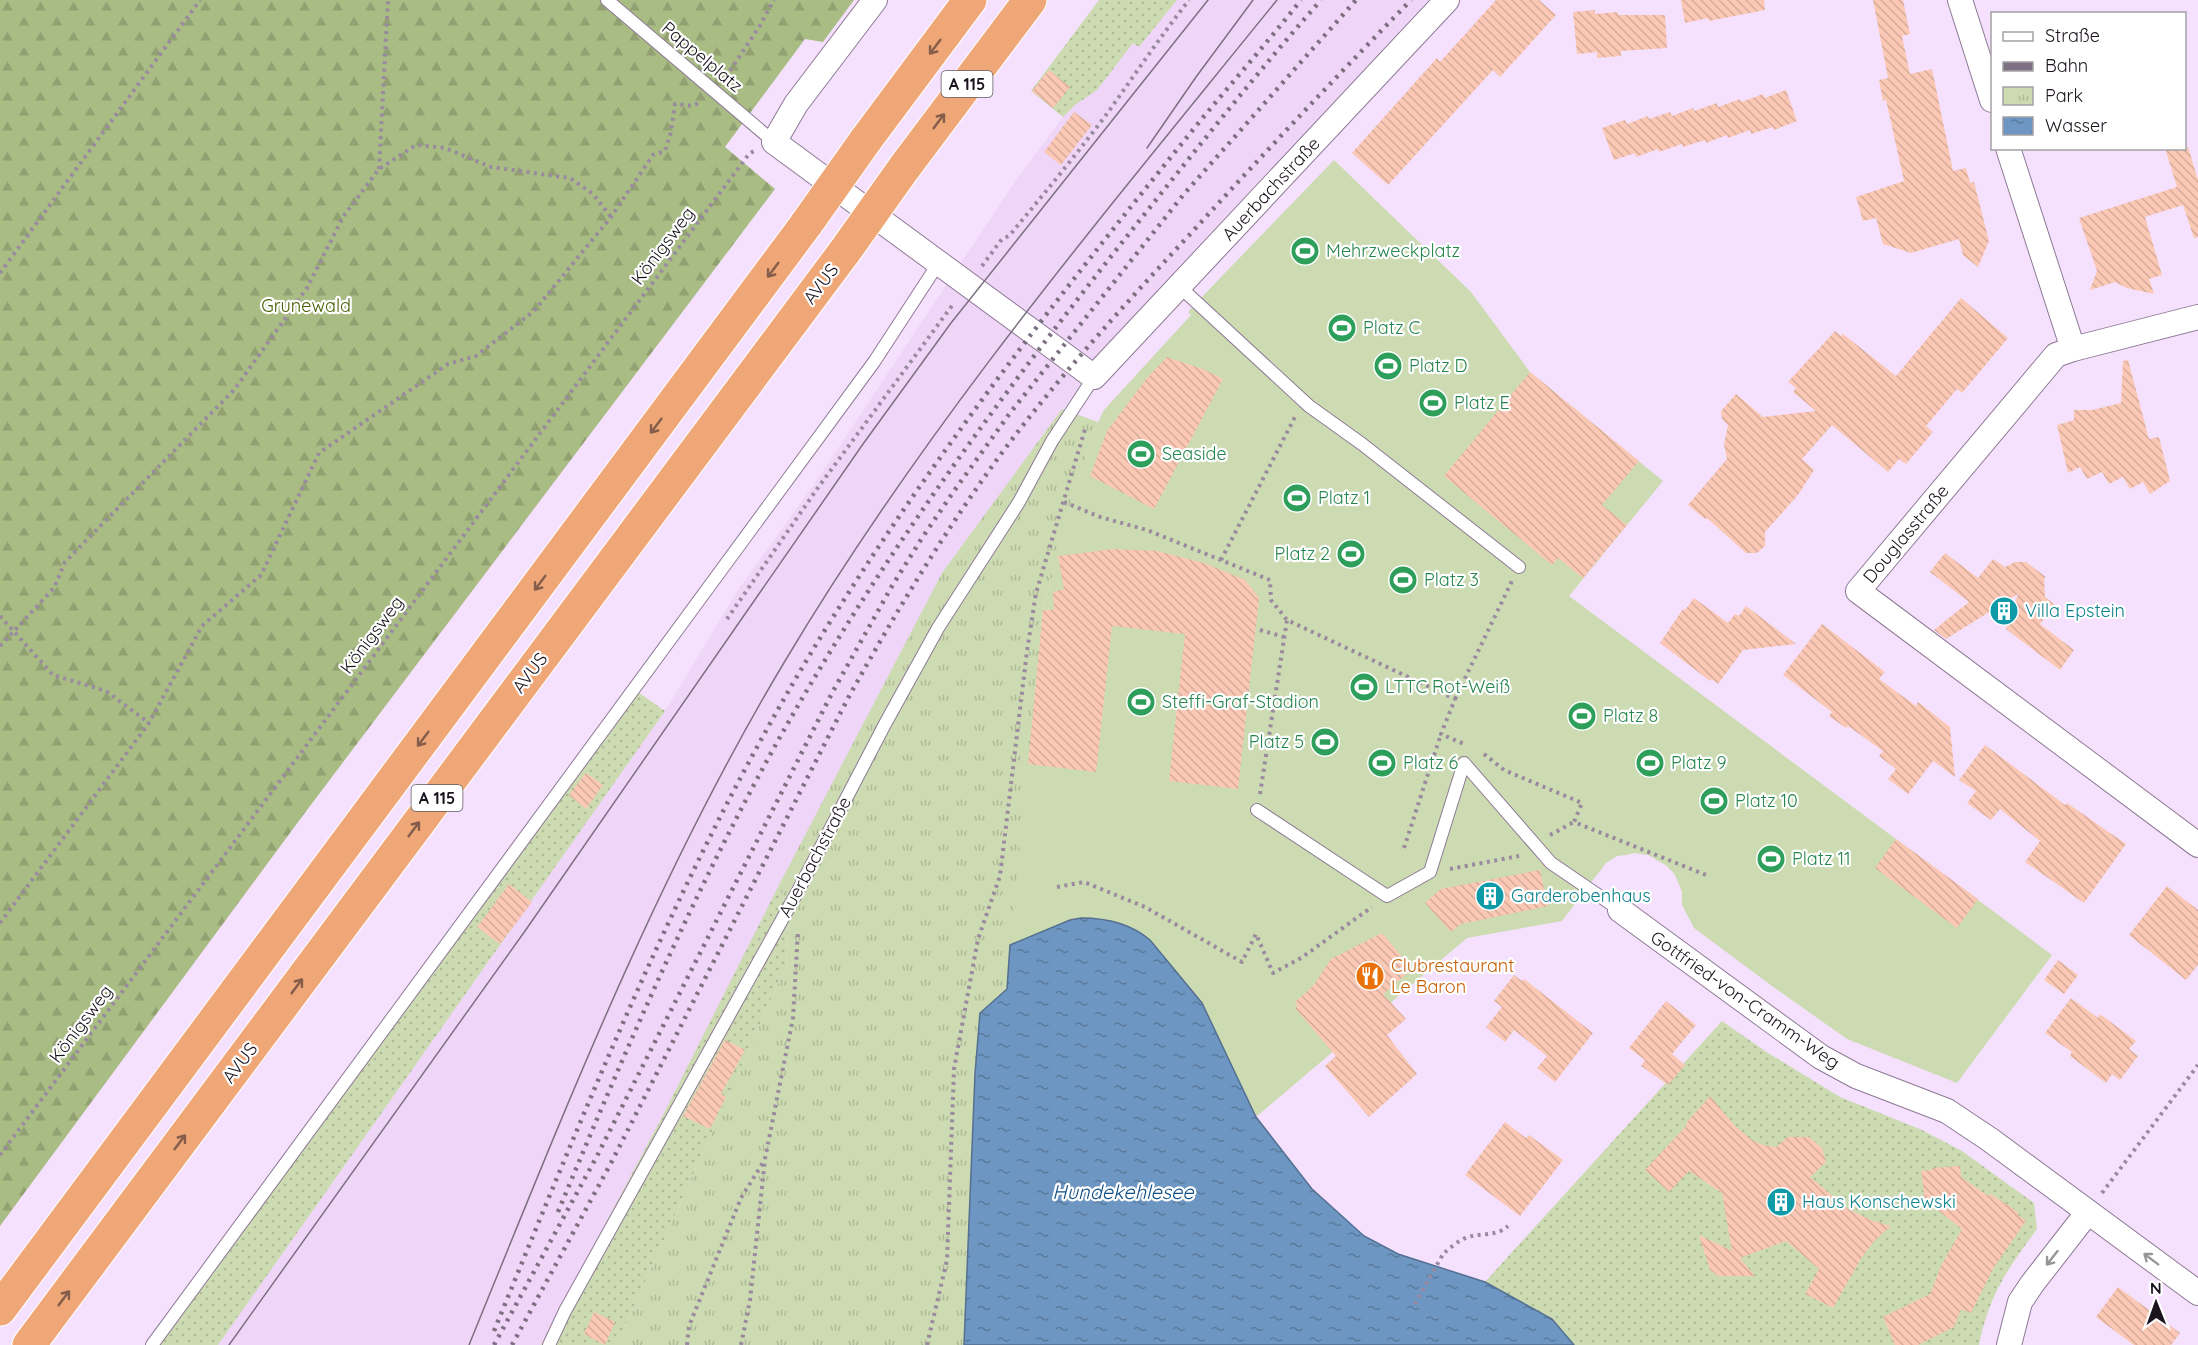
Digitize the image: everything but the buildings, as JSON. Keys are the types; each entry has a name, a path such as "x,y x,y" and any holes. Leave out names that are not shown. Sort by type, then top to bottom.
{"highway":[{"name":"A 115","path":"0,1309 807,223 970,0"},
{"name":"AVUS","path":"29,1345 1030,0"}],"street":[{"path":"875,0 796,104 774,141 938,264 1090,383"},
{"name":"Auerbachstraße","path":"1090,383 1447,0"},
{"path":"1960,0 1991,97"},
{"path":"2009,150 2073,349 2198,317"},
{"name":"Douglasstraße","path":"2073,349 2056,355 1858,591 2198,845"},
{"name":"Gottfried-von-Cramm-Weg","path":"1620,910 1821,1057 1856,1076 1947,1111 2094,1204 2198,1293"},
{"path":"2009,1345 2020,1302 2094,1204"}],"lane":[{"name":"Pappelplatz","path":"607,0 774,141"},
{"path":"152,1345 874,362 938,264"},
{"path":"1180,287 1303,400 1519,567"},
{"name":"Auerbachstraße","path":"549,1345 565,1311 799,889 938,628 1019,502 1052,441 1090,383"},
{"path":"1257,810 1387,896 1430,872 1464,763 1551,863 1620,910"}],"path":[{"path":"0,273 200,0"},
{"path":"379,169 388,0"},
{"path":"715,93 774,0"},
{"path":"0,923 149,723 202,626 261,575 319,453 448,364 476,356 534,311 611,217 653,155 665,151 671,132 675,104"},
{"name":"Königsweg","path":"0,1155 749,154 774,141"},
{"path":"0,646 54,588 65,562 234,390 307,288 343,217 379,169 416,145 445,148 491,167 570,178 593,194 611,217"},
{"path":"927,1345 947,1260 954,1069 978,939 999,876 1036,593 1087,421 1090,383"},
{"path":"1221,560 1303,400"},
{"path":"1064,502 1100,517 1147,530 1270,580 1271,600 1287,620 1455,699"},
{"path":"1404,848 1441,734 1455,699 1519,567"},
{"path":"0,616 53,675 106,691 149,723"},
{"path":"1257,810 1287,620"},
{"path":"1260,630 1284,637"},
{"path":"1441,734 1470,746"},
{"path":"1430,872 1537,847 1574,822 1582,802 1504,770 1479,750"},
{"path":"1574,822 1706,875"},
{"path":"1057,887 1084,882 1145,907 1242,962 1256,934 1273,973 1301,958 1387,896"},
{"path":"741,1345 750,1300 765,1159 793,1018 799,889"},
{"path":"2094,1204 2198,1065"},
{"path":"687,1345 689,1326 741,1198 765,1159"},
{"path":"1415,1304 1443,1254 1468,1236 1496,1233 1508,1226"}],"shaded area":[{"path":"1177,0 1428,0 1290,150 1062,409 942,573 662,1117 541,1345 218,1345 665,711 738,590 815,483 1016,180 1063,117 1075,105 1097,90 1133,43 1140,46"}],"green space":[{"name":"Grunewald","path":"0,0 854,0 823,42 805,39 725,147 775,189 301,818 0,1226"},
{"path":"1099,0 1177,0 1139,47 1133,43 1097,90 1075,105 1063,117 1031,91"},
{"name":"LTTC Rot-Weiß","path":"1334,160 1471,292 1530,372 1663,481 1569,596 2052,955 1957,1083 1847,1039 1772,986 1694,928 1682,905 1682,892 1675,875 1667,866 1648,855 1634,853 1617,856 1606,863 1562,921 1467,938 1256,1117 1202,1003 1081,918 1070,920 1010,945 1043,610 1080,474 1098,422 1104,410 1191,315 1188,312 1197,302"},
{"path":"1062,409 1098,422 1080,474 1043,610 1007,989 980,1013 975,1074 964,1345 617,1345 786,966 789,918 779,885 942,573"},
{"path":"635,690 665,711 218,1345 159,1345"},
{"path":"779,885 789,918 786,966 617,1345 541,1345 662,1117"},
{"path":"1722,1021 1765,1051 1840,1097 1922,1130 1962,1151 2034,1203 2037,1229 1994,1296 1979,1345 1574,1345 1552,1319 1485,1282"}],"water":[{"name":"Hundekehlesee","path":"1081,918 1118,923 1134,929 1150,940 1202,1003 1256,1117 1312,1189 1364,1236 1398,1254 1485,1282 1552,1319 1574,1345 964,1345 975,1074 980,1013 1007,989 1010,945 1070,920"}],"tram line":[{"path":"229,1345 525,931 863,444 951,323 1208,0"},
{"path":"1147,148 1253,0"},
{"path":"469,1345 576,1083 653,911 738,743 785,661 840,573 957,404 1082,241 1277,0"}],"railway":[{"path":"494,1331 609,1055 691,875 736,786 835,614 921,484 1012,359 1156,175 1301,0"},
{"path":"558,1212 634,1034 715,860 775,746 855,612 941,483 1032,358 1199,146 1321,0"},
{"path":"494,1345 597,1156 832,693 892,586 922,538 1010,413 1184,194 1356,0"},
{"path":"512,1345 611,1163 847,700 901,605 960,513 1023,425 1094,340 1328,86 1411,0"}],"place":[{"name":"Mehrzweckplatz","path":"1305,251"},
{"name":"Platz C","path":"1342,328"},
{"name":"Platz D","path":"1388,366"},
{"name":"Platz E","path":"1433,403"},
{"name":"Seaside","path":"1141,454"},
{"name":"Platz 1","path":"1297,498"},
{"name":"Platz 2","path":"1351,554"},
{"name":"Platz 3","path":"1403,580"},
{"name":"Villa Epstein","path":"2004,611"},
{"name":"LTTC Rot-Weiß","path":"1364,687"},
{"name":"Steffi-Graf-Stadion","path":"1141,702"},
{"name":"Platz 8","path":"1582,716"},
{"name":"Platz 5","path":"1325,742"},
{"name":"Platz 6","path":"1382,763"},
{"name":"Platz 9","path":"1650,763"},
{"name":"Platz 10","path":"1714,801"},
{"name":"Platz 11","path":"1771,859"},
{"name":"Garderobenhaus","path":"1490,896"},
{"name":"Clubrestaurant Le Baron","path":"1370,976"},
{"name":"Haus Konschewski","path":"1781,1202"}]}
